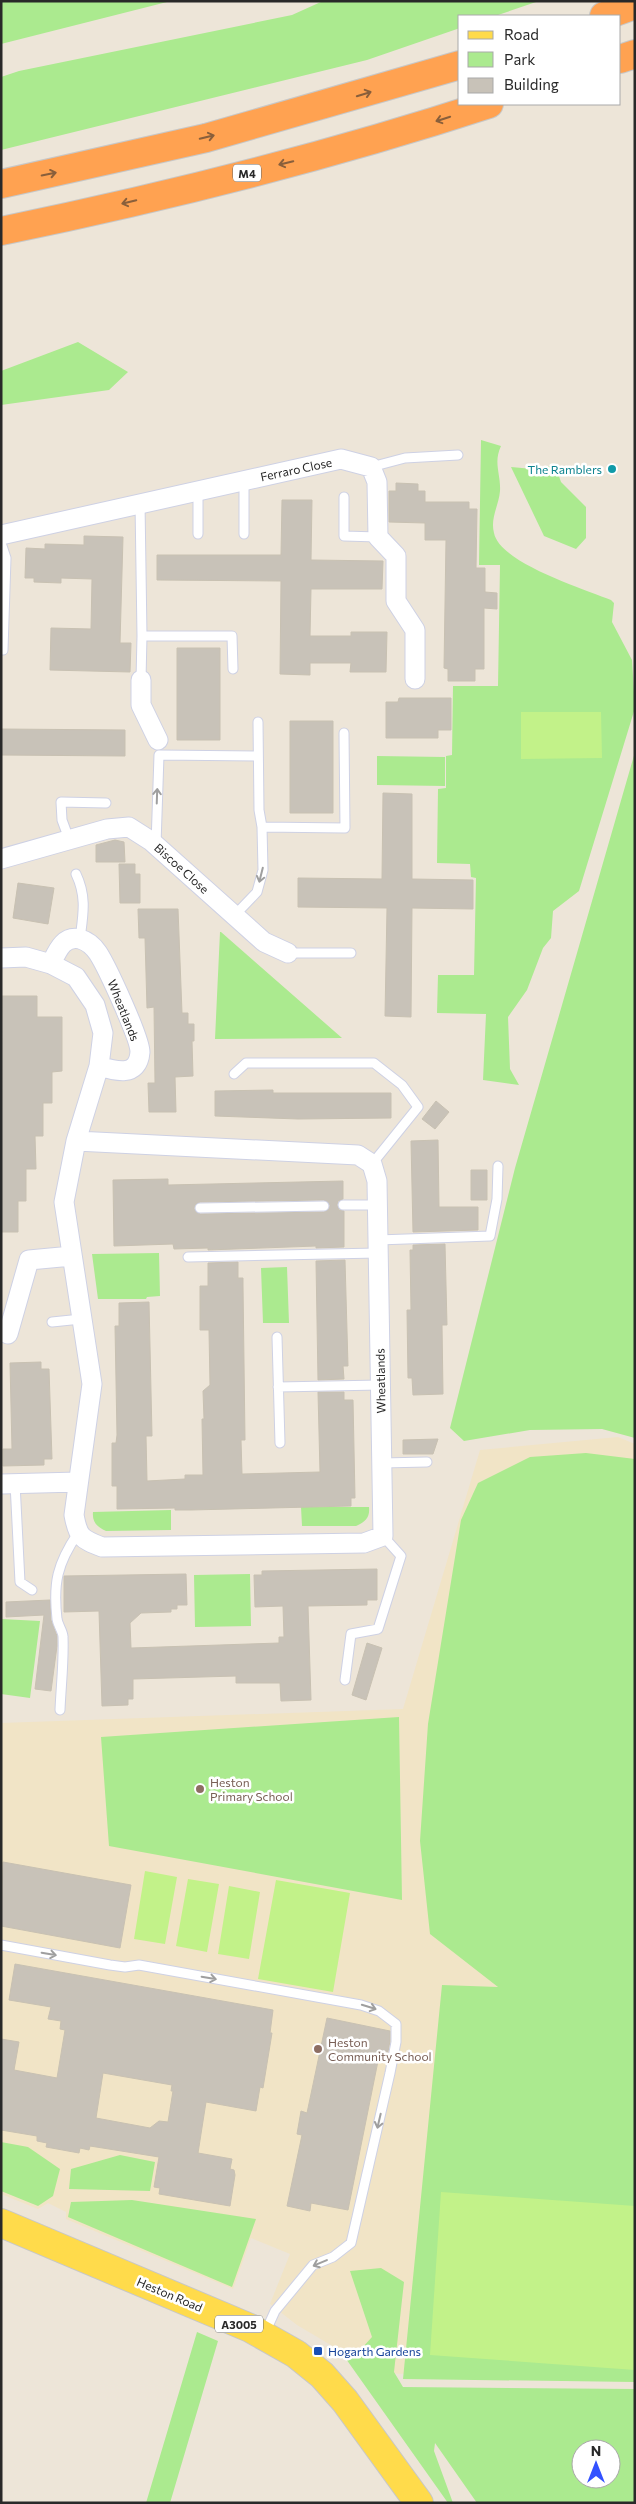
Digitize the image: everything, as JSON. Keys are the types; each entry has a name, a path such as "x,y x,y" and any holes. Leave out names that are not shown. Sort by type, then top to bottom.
{"highway":[{"path":"607,15 635,5"},
{"path":"621,59 635,54"},
{"path":"1,184 206,138 458,66"},
{"name":"M4","path":"1,231 57,220 314,156 417,128 486,105"}],"main road":[{"name":"Heston Road","path":"1,2223 264,2335 296,2354 322,2375 350,2407 419,2503"}],"street":[{"name":"Ferraro Close","path":"1,535 341,459 371,467"},
{"path":"371,467 377,482 378,536 396,556 396,601 415,630 415,679"},
{"path":"141,680 141,706 158,747"},
{"name":"Biscoe Close","path":"1,859 107,828 129,827 156,845 264,942 288,953"},
{"path":"51,964 60,945 72,939 80,939"},
{"name":"Wheatlands","path":"80,939 88,943 98,953 119,993 140,1051 136,1062 129,1071 118,1073 98,1066"},
{"name":"Wheatlands","path":"1,958 26,957 51,964 76,977 95,1005 103,1033 98,1066 65,1186 64,1202 92,1384 74,1515 78,1533"},
{"path":"76,1142 358,1155 372,1164"},
{"name":"Wheatlands","path":"372,1164 377,1181 378,1205 383,1536"},
{"path":"8,1334 29,1260 72,1256"},
{"path":"8,1484 78,1482"},
{"path":"78,1533 88,1542 102,1547 364,1543 383,1536"}],"lane":[{"path":"371,467 404,458 458,455"},
{"path":"244,480 244,534"},
{"path":"198,490 198,534"},
{"path":"344,497 344,536 378,536"},
{"path":"140,503 141,680"},
{"path":"1,543 6,558 3,650 1,650"},
{"path":"142,636 232,636 233,669"},
{"path":"235,915 257,892 264,870 262,827 259,810 258,722"},
{"path":"262,827 345,828 344,733"},
{"path":"156,845 158,747 258,756"},
{"path":"69,839 62,820 61,802 106,803"},
{"path":"76,874 83,888 84,908 80,939"},
{"name":"Biscoe Close","path":"288,953 351,954"},
{"path":"234,1074 246,1063 374,1063 402,1085 418,1107 372,1164"},
{"path":"188,1257 378,1247 490,1236 497,1200 498,1166"},
{"path":"344,1205 378,1205"},
{"path":"200,1208 324,1206"},
{"path":"52,1322 81,1319"},
{"path":"277,1337 280,1443"},
{"path":"278,1387 380,1385"},
{"path":"382,1463 428,1462"},
{"path":"8,1484 20,1582 32,1590"},
{"path":"60,1710 64,1634 57,1622 55,1588 61,1560 78,1533"},
{"path":"345,1680 351,1634 378,1629 401,1556 383,1536"},
{"path":"1,1946 110,1965 125,1967 139,1965 361,2005 389,2016 396,2024 396,2042 390,2073 351,2243 333,2257 313,2265 275,2310 264,2335"}],"shaded area":[{"name":"Heston Community School","path":"618,1437 635,1444 635,2382 378,2373 297,2325 270,2304 290,2254 251,2238 233,2289 66,2219 66,2212 48,2203 38,2209 1,2194 1,1723 403,1709 480,1450"}],"green space":[{"path":"1,1 171,1 1,44"},
{"path":"323,1 539,1 498,15 458,15 458,29 367,60 1,150 1,77 19,71 292,15"},
{"path":"78,342 128,372 109,390 1,405 1,371"},
{"path":"481,440 501,446 497,463 500,491 493,522 494,533 500,544 511,555 545,574 611,600 614,603 612,622 632,660 635,708 579,891 553,911 551,938 543,948 527,990 508,1017 510,1069 519,1085 483,1080 486,1014 437,1013 438,975 474,975 476,878 471,877 470,864 437,863 438,789 446,788 446,756 452,755 453,686 498,686 500,565 479,565"},
{"path":"555,465 561,482 586,507 586,538 576,549 544,536 511,467 533,469"},
{"path":"521,712 601,712 602,758 521,759"},
{"path":"635,752 635,1438 602,1429 530,1430 464,1441 450,1428 515,1168"},
{"path":"377,756 445,757 445,786 377,785"},
{"path":"221,932 342,1038 215,1039"},
{"path":"159,1253 160,1296 147,1297 146,1299 98,1299 92,1254"},
{"path":"287,1267 289,1323 263,1323 261,1268"},
{"path":"586,1453 635,1459 635,2382 403,2379 442,1985 498,1987 430,1934 420,1841 428,1724 461,1520 478,1483 530,1457"},
{"path":"301,1507 369,1507 369,1514 367,1519 356,1526 302,1526"},
{"path":"171,1510 171,1530 106,1531 100,1528 93,1519 93,1512"},
{"path":"250,1574 251,1626 195,1627 194,1575"},
{"path":"1,1619 40,1621 30,1698 1,1694"},
{"name":"Heston Primary School","path":"399,1717 402,1900 109,1846 101,1737"},
{"path":"145,1871 177,1877 165,1944 134,1939"},
{"path":"188,1879 219,1884 207,1952 176,1946"},
{"path":"276,1880 350,1893 333,1992 258,1979"},
{"path":"229,1886 260,1892 249,1959 218,1954"},
{"path":"1,2142 28,2147 60,2169 53,2196 38,2206 1,2191"},
{"path":"120,2155 155,2162 150,2191 69,2189 71,2169"},
{"path":"441,2192 635,2206 635,2370 430,2355"},
{"path":"132,2200 256,2219 232,2287 68,2217 71,2202"},
{"path":"381,2268 404,2282 394,2372 403,2387 635,2389 635,2503 477,2503 435,2443 434,2451 453,2503 448,2503 339,2349 362,2348 372,2337 350,2271"},
{"path":"197,2332 218,2341 170,2503 146,2503"}],"building":[{"path":"396,483 418,484 418,491 425,491 425,502 469,502 469,509 477,509 476,568 485,568 485,592 497,593 497,609 484,608 484,669 475,669 475,681 448,681 448,669 444,668 446,540 425,540 425,523 389,522 389,491 396,491"},
{"path":"282,500 312,500 311,560 383,561 382,589 311,589 310,636 351,636 351,632 387,632 386,672 350,672 351,663 310,663 310,675 280,674 281,581 157,580 157,555 281,555"},
{"path":"84,536 123,537 120,643 131,643 130,672 50,670 51,628 91,629 92,579 61,578 61,583 34,582 34,578 25,578 26,548 45,549 45,544 84,545"},
{"path":"177,648 220,648 220,740 177,740"},
{"path":"399,698 451,698 451,730 438,730 438,738 386,738 386,702 398,702"},
{"path":"290,721 333,721 333,813 290,813"},
{"path":"1,729 125,730 125,756 1,755"},
{"path":"383,793 412,794 412,879 473,880 473,909 412,908 411,1017 385,1016 387,908 298,907 298,878 382,879"},
{"path":"115,840 124,842 125,862 96,862 96,845"},
{"path":"119,864 135,864 135,874 140,874 140,903 120,903"},
{"path":"18,883 54,888 48,924 13,918"},
{"path":"138,909 178,909 182,1013 188,1013 188,1024 194,1024 194,1041 192,1041 193,1076 175,1077 176,1112 149,1112 148,1083 155,1083 154,1007 147,1008 145,938 139,938"},
{"path":"2,996 37,996 37,1017 62,1017 62,1071 52,1072 52,1103 43,1103 43,1136 35,1136 36,1169 26,1169 26,1201 18,1201 18,1232 1,1232"},
{"path":"273,1090 273,1093 391,1093 391,1118 298,1119 215,1116 215,1091"},
{"path":"436,1101 449,1112 435,1129 422,1119"},
{"path":"438,1140 439,1207 478,1207 478,1230 413,1232 411,1141"},
{"path":"471,1170 487,1170 487,1200 471,1200"},
{"path":"168,1179 168,1185 343,1181 343,1199 338,1201 337,1205 339,1210 344,1211 344,1247 316,1248 316,1246 208,1250 208,1248 174,1249 173,1244 114,1246 113,1180","holes":["324,1200 330,1205 329,1209 324,1212 200,1214 194,1209 195,1205 200,1202"]},
{"path":"445,1244 447,1325 442,1325 443,1394 413,1395 412,1378 408,1378 407,1310 411,1310 410,1250 413,1250 413,1245"},
{"path":"345,1260 348,1366 343,1366 344,1379 318,1380 316,1261"},
{"path":"238,1262 238,1278 243,1278 245,1440 241,1440 242,1474 320,1472 318,1392 344,1392 344,1400 353,1400 355,1498 351,1498 351,1506 191,1510 175,1510 175,1508 117,1509 117,1486 112,1486 112,1443 116,1443 117,1435 115,1326 119,1326 119,1303 149,1302 152,1436 146,1436 147,1481 185,1479 185,1475 203,1475 203,1391 210,1385 209,1330 200,1330 200,1286 208,1286 208,1263"},
{"path":"41,1362 41,1369 49,1369 52,1459 44,1459 44,1465 3,1466 3,1449 12,1449 10,1363"},
{"path":"438,1439 433,1454 403,1454 403,1440"},
{"path":"377,1569 377,1600 367,1600 367,1605 308,1606 311,1700 281,1701 280,1683 236,1683 236,1676 133,1679 133,1699 128,1699 128,1705 102,1706 99,1611 64,1612 64,1576 186,1574 187,1605 177,1605 177,1609 171,1609 171,1612 141,1613 130,1623 131,1648 279,1643 279,1637 284,1637 283,1606 255,1607 254,1575 262,1575 262,1571"},
{"path":"50,1600 51,1620 57,1636 51,1691 35,1689 44,1615 6,1617 6,1602"},
{"path":"367,1643 382,1648 366,1700 352,1695"},
{"path":"3,1862 131,1885 120,1948 1,1926"},
{"path":"15,1964 273,2010 270,2033 272,2033 263,2088 260,2087 256,2111 206,2102 198,2153 232,2159 230,2169 234,2170 235,2175 230,2206 159,2194 160,2188 154,2187 159,2157 90,2146 89,2150 80,2148 79,2153 46,2147 47,2143 37,2141 37,2136 1,2130 1,2039 19,2042 14,2070 57,2078 65,2030 60,2029 61,2021 48,2019 51,2007 9,2000","holes":["103,2073 172,2085 171,2091 173,2091 168,2122 159,2121 150,2128 96,2118"]},
{"path":"327,2018 390,2031 390,2041 387,2057 379,2056 348,2210 311,2203 310,2211 287,2206 302,2135 297,2134 301,2111 307,2113"}],"place":[{"name":"The Ramblers","path":"612,469"},
{"name":"Heston Primary School","path":"200,1789"},
{"name":"Heston Community School","path":"318,2049"},
{"name":"Hogarth Gardens","path":"318,2351"}]}
